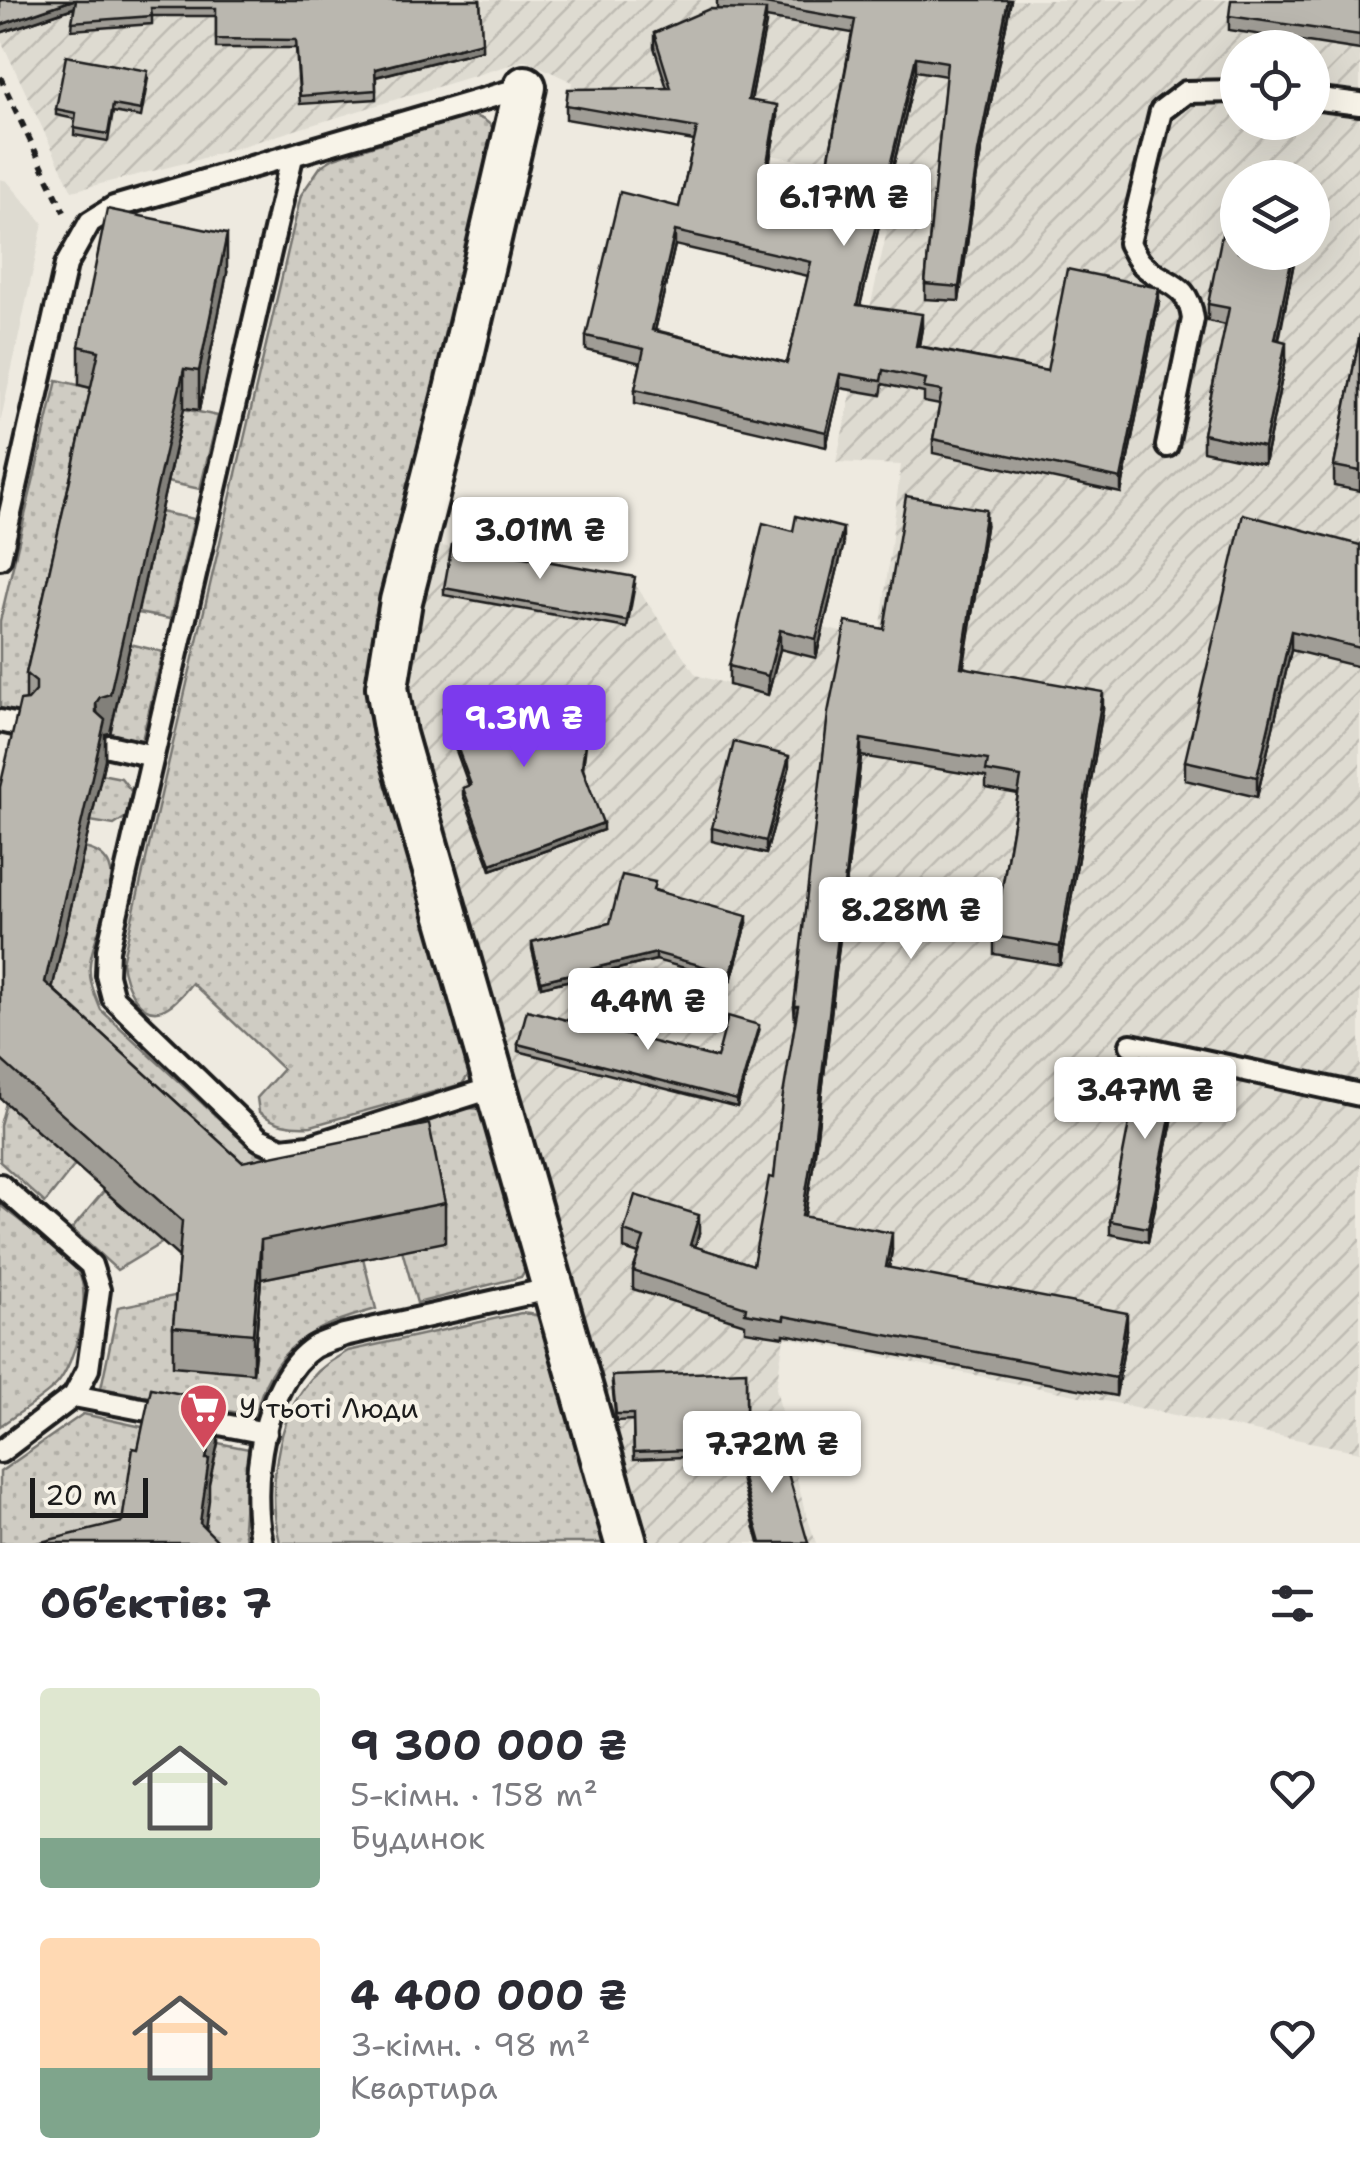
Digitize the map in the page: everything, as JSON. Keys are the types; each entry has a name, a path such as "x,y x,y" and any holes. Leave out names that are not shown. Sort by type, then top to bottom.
{"street":[{"path":"525,87 455,390 401,601 387,687 395,734 626,1543"}],"lane":[{"path":"0,558 66,265 90,222 114,208 525,87"},
{"path":"1167,446 1193,319 1191,302 1175,284 1141,264 1129,243 1161,111 1186,92 1220,91"},
{"path":"1330,100 1360,104"},
{"path":"292,157 108,950 107,975 113,998 258,1139 282,1149 309,1146 495,1087"},
{"path":"0,721 23,726"},
{"path":"109,746 153,756"},
{"path":"1131,1044 1360,1095"},
{"path":"0,1185 91,1265 99,1290 88,1369 74,1396 0,1452"},
{"path":"262,1543 256,1521 257,1473 275,1399 292,1370 314,1347 344,1336 554,1288"},
{"path":"74,1396 266,1433"}],"path":[{"path":"0,77 77,240"}],"shaded area":[{"path":"39,0 1360,0 1360,1452 784,1337 776,1388 816,1543 647,1543 605,1423 403,658 432,544 635,584 696,675 767,695 780,649 824,628 879,641 901,465 836,462 887,231 855,200 830,166 567,118 572,82 526,60 193,161 72,191 0,33 44,18"},
{"path":"469,115 487,122 499,136 374,642 372,664 472,1070 462,1084 311,1126 289,1125 259,1112 257,1098 283,1069 192,983 168,1007 158,1011 142,1006 130,990 122,962 301,195 321,166 334,158"},
{"path":"0,179 7,181 43,223 0,424"},
{"path":"57,380 99,390 25,715 0,710 0,621"},
{"path":"184,409 218,416 200,489 167,482"},
{"path":"160,512 194,519 170,619 138,613"},
{"path":"130,644 163,652 142,740 110,735"},
{"path":"101,774 121,778 132,792 126,817 114,825 90,821"},
{"path":"84,848 101,855 112,880 90,964 91,982 101,1010 255,1152 285,1164 311,1163 467,1108 482,1109 527,1267 521,1277 417,1303 402,1250 242,1200 45,1020"},
{"path":"6,1103 75,1165 45,1203 0,1162 0,1125"},
{"path":"104,1191 163,1242 117,1270 72,1229"},
{"path":"0,1205 72,1265 78,1272 84,1296 80,1329 64,1374 44,1395 0,1426"},
{"path":"363,1258 376,1309 314,1332 283,1356 262,1392 255,1416 101,1388 118,1307 179,1295 253,1372 261,1279"},
{"path":"521,1313 537,1315 547,1323 610,1543 280,1543 274,1502 277,1457 289,1415 319,1370 348,1351"},
{"path":"83,1414 151,1429 211,1474 218,1443 249,1449 243,1526 247,1543 0,1543 0,1472"}],"building":[{"path":"0,0 73,0 0,25"},
{"path":"76,0 480,0 482,42 375,69 376,90 300,96 296,40 216,39 216,8 151,8 152,16 72,22"},
{"path":"743,0 1008,0 978,153 959,287 925,284 947,62 916,57 857,305 922,314 916,346 1047,371 1067,269 1159,288 1121,479 933,439 942,391 924,388 926,379 883,370 881,381 840,374 826,432 635,389 644,349 586,336 620,192 679,207 697,128 566,105 568,89 671,88 654,33 709,9 766,10 748,100 777,105 762,192 820,206 855,20","holes":["675,231 811,262 787,363 652,330"]},
{"path":"1231,0 1360,0 1360,35 1330,30 1229,16"},
{"path":"66,56 148,71 141,110 113,105 108,134 74,128 76,113 56,109"},
{"path":"107,209 227,234 199,371 184,369 110,694 96,703 96,712 105,720 45,982 242,1162 429,1124 445,1203 261,1240 253,1334 173,1327 182,1221 0,1059 0,787 20,701 28,700 36,691 36,682 26,674 99,351 79,346"},
{"path":"1220,245 1220,270 1289,270 1275,339 1286,342 1264,447 1203,434 1229,308 1208,304"},
{"path":"1360,334 1360,471 1334,466"},
{"path":"906,496 986,510 961,667 1103,692 1060,947 994,936 1021,777 986,771 988,760 861,739 814,1144 802,1216 892,1233 886,1267 1127,1313 1116,1378 784,1316 784,1320 745,1313 746,1307 633,1271 644,1238 624,1231 635,1195 699,1215 690,1245 753,1265 769,1177 774,1178 798,1006 794,1006 828,713 846,622 884,629"},
{"path":"1243,514 1360,545 1360,648 1291,631 1257,777 1185,761"},
{"path":"796,516 843,528 816,639 780,630 768,676 729,666 763,523 793,531"},
{"path":"452,544 635,577 627,621 444,588"},
{"path":"488,691 590,705 582,767 603,823 491,864 463,788 471,785 443,708"},
{"path":"734,742 789,756 766,841 712,828"},
{"path":"622,875 655,882 653,890 747,916 731,974 656,953 541,981 532,942 610,923"},
{"path":"527,1010 717,1058 728,1016 759,1025 737,1100 518,1044"},
{"path":"1142,1056 1181,1063 1148,1228 1110,1221"},
{"path":"746,1371 746,1448 634,1452 633,1414 616,1414 612,1376"},
{"path":"151,1388 218,1401 206,1459 200,1523 220,1543 37,1543 122,1522 133,1448 138,1449"},
{"path":"779,1442 808,1543 761,1543 736,1454"}],"place":[{"name":"У тьоті Люди","path":"204,1450"}]}
